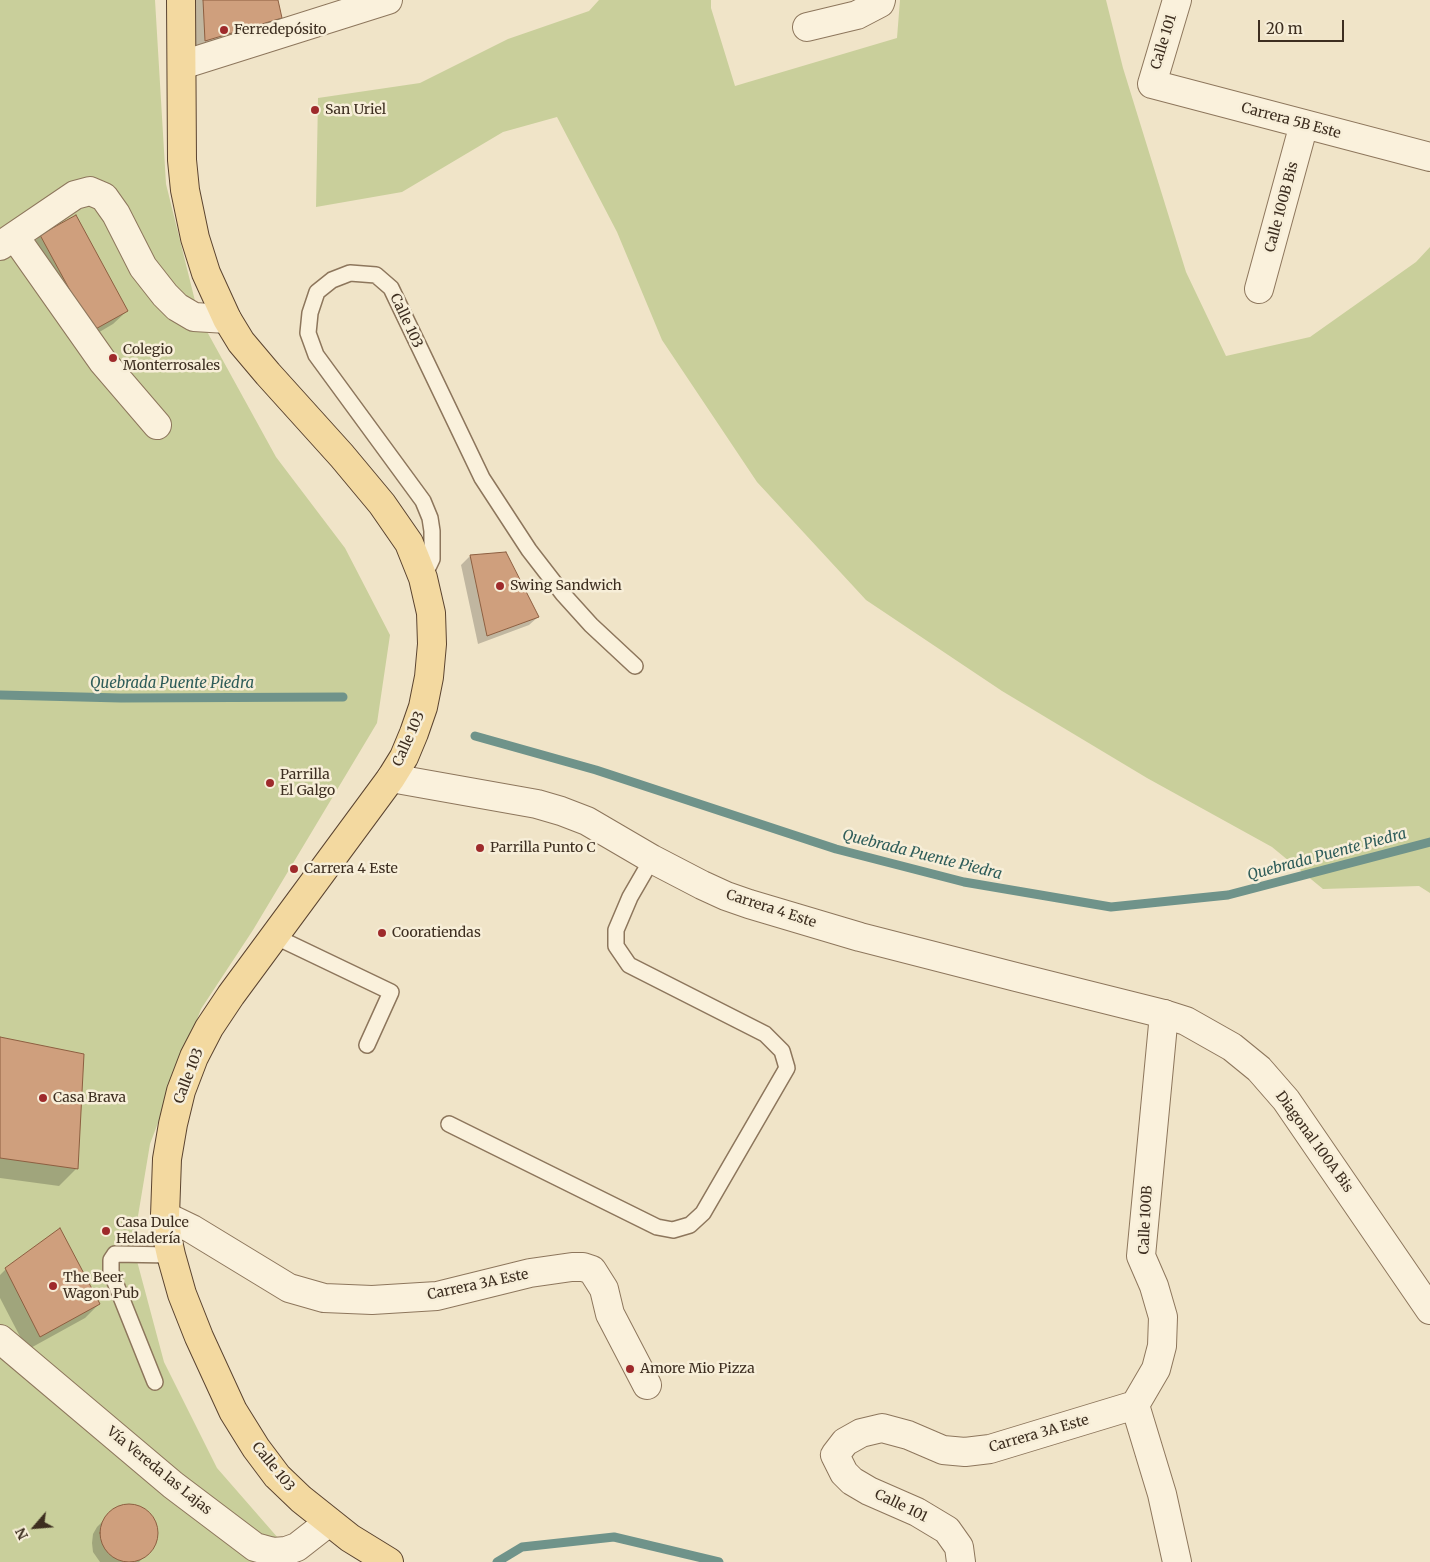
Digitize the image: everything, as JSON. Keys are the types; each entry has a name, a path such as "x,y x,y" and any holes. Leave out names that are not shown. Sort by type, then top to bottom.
{"main road":[{"name":"Calle 103","path":"181,0 182,160 188,212 206,272 227,319 240,342 342,456 382,504 409,543 422,578 431,613 432,644 429,677 423,707 404,757 231,996 194,1057 181,1090 173,1124 167,1159 165,1216 171,1255 182,1294 233,1411 256,1448 277,1476 300,1499 369,1551 389,1562"}],"street":[{"path":"182,65 388,0"},
{"path":"807,27 858,15 880,4 881,0"},
{"name":"Calle 101","path":"1152,84 1177,0"},
{"name":"Carrera 5B Este","path":"1152,84 1430,157"},
{"name":"Calle 100B Bis","path":"1259,289 1304,124"},
{"path":"157,425 103,362 7,241 75,194 90,191 104,197 116,214 143,267 177,307 194,317 227,319"},
{"name":"Carrera 4 Este","path":"390,778 537,804 561,811 587,821 652,859 702,885 749,904 869,939 1016,978 1164,1014"},
{"name":"Diagonal 100A Bis","path":"1164,1014 1186,1021 1208,1032 1232,1047 1259,1069 1286,1100 1430,1310"},
{"name":"Calle 100B","path":"1135,1405 1156,1369 1162,1346 1162,1317 1154,1286 1142,1256 1164,1014"},
{"name":"Carrera 3A Este","path":"165,1216 192,1229 289,1288 324,1298 372,1300 437,1296 530,1274 572,1267 583,1267 592,1270 604,1289 610,1314 648,1386"},
{"name":"Vía Vereda las Lajas","path":"0,1339 173,1485 255,1546 273,1552 286,1551 297,1547 329,1522"},
{"path":"1135,1405 1162,1494 1176,1558"},
{"name":"Carrera 3A Este","path":"835,1455 844,1442 861,1433 882,1428 908,1435 943,1450 965,1452 990,1449 1135,1405"},
{"name":"Calle 101","path":"835,1455 844,1473 852,1481 869,1491 918,1512 947,1530 959,1548 961,1562"}],"lane":[{"name":"Calle 103","path":"422,578 432,558 430,518 423,501 316,355 308,333 310,313 317,292 332,280 350,273 376,275 391,288 482,478 529,550 562,594 591,625 635,666"},
{"path":"450,1124 657,1227 673,1230 690,1225 703,1213 787,1068 782,1050 765,1034 629,965 616,946 616,930 630,897 652,859"},
{"path":"274,936 391,992 367,1045"},
{"path":"155,1382 111,1272 111,1260 115,1254 171,1255"}],"green space":[{"path":"0,0 155,0 166,184 199,317 276,457 345,548 390,635 377,723 253,930 201,1009 150,1144 133,1246 164,1362 217,1468 299,1562 0,1562"},
{"path":"599,0 711,0 711,8 735,86 897,38 900,0 1106,0 1123,68 1186,272 1226,356 1310,337 1416,262 1430,247 1430,893 1419,886 1323,889 1272,847 1147,778 1002,691 866,600 757,482 662,340 617,232 557,117 503,132 402,192 316,207 318,98 420,83 508,39 589,11"}],"building":[{"name":"Ferredepósito","path":"203,0 278,0 282,18 205,41"},
{"name":"Colegio Monterrosales","path":"76,215 128,311 92,331 40,235"},
{"name":"Swing Sandwich","path":"506,552 539,617 487,636 470,555"},
{"path":"0,1037 84,1054 78,1169 0,1158"},
{"name":"The Beer Wagon Pub","path":"60,1228 100,1304 40,1337 5,1268"},
{"path":"129,1504 145,1509 153,1517 158,1533 153,1549 145,1557 129,1562 113,1557 105,1549 100,1533 105,1517 113,1509"}],"waterway":[{"name":"Quebrada Puente Piedra","path":"0,695 121,698 343,697"},
{"name":"Quebrada Puente Piedra","path":"475,736 596,770 836,849 964,882 1111,907 1228,895 1430,842"},
{"path":"497,1562 522,1547 614,1537 719,1562"}],"place":[{"name":"Ferredepósito","path":"224,30"},
{"name":"San Uriel","path":"315,110"},
{"name":"Colegio Monterrosales","path":"113,358"},
{"name":"Swing Sandwich","path":"500,586"},
{"name":"Parrilla El Galgo","path":"270,783"},
{"name":"Parrilla Punto C","path":"480,848"},
{"name":"Carrera 4 Este","path":"294,869"},
{"name":"Cooratiendas","path":"382,933"},
{"name":"Casa Brava","path":"43,1098"},
{"name":"Casa Dulce Heladería","path":"106,1231"},
{"name":"The Beer Wagon Pub","path":"53,1286"},
{"name":"Amore Mio Pizza","path":"630,1369"}]}
